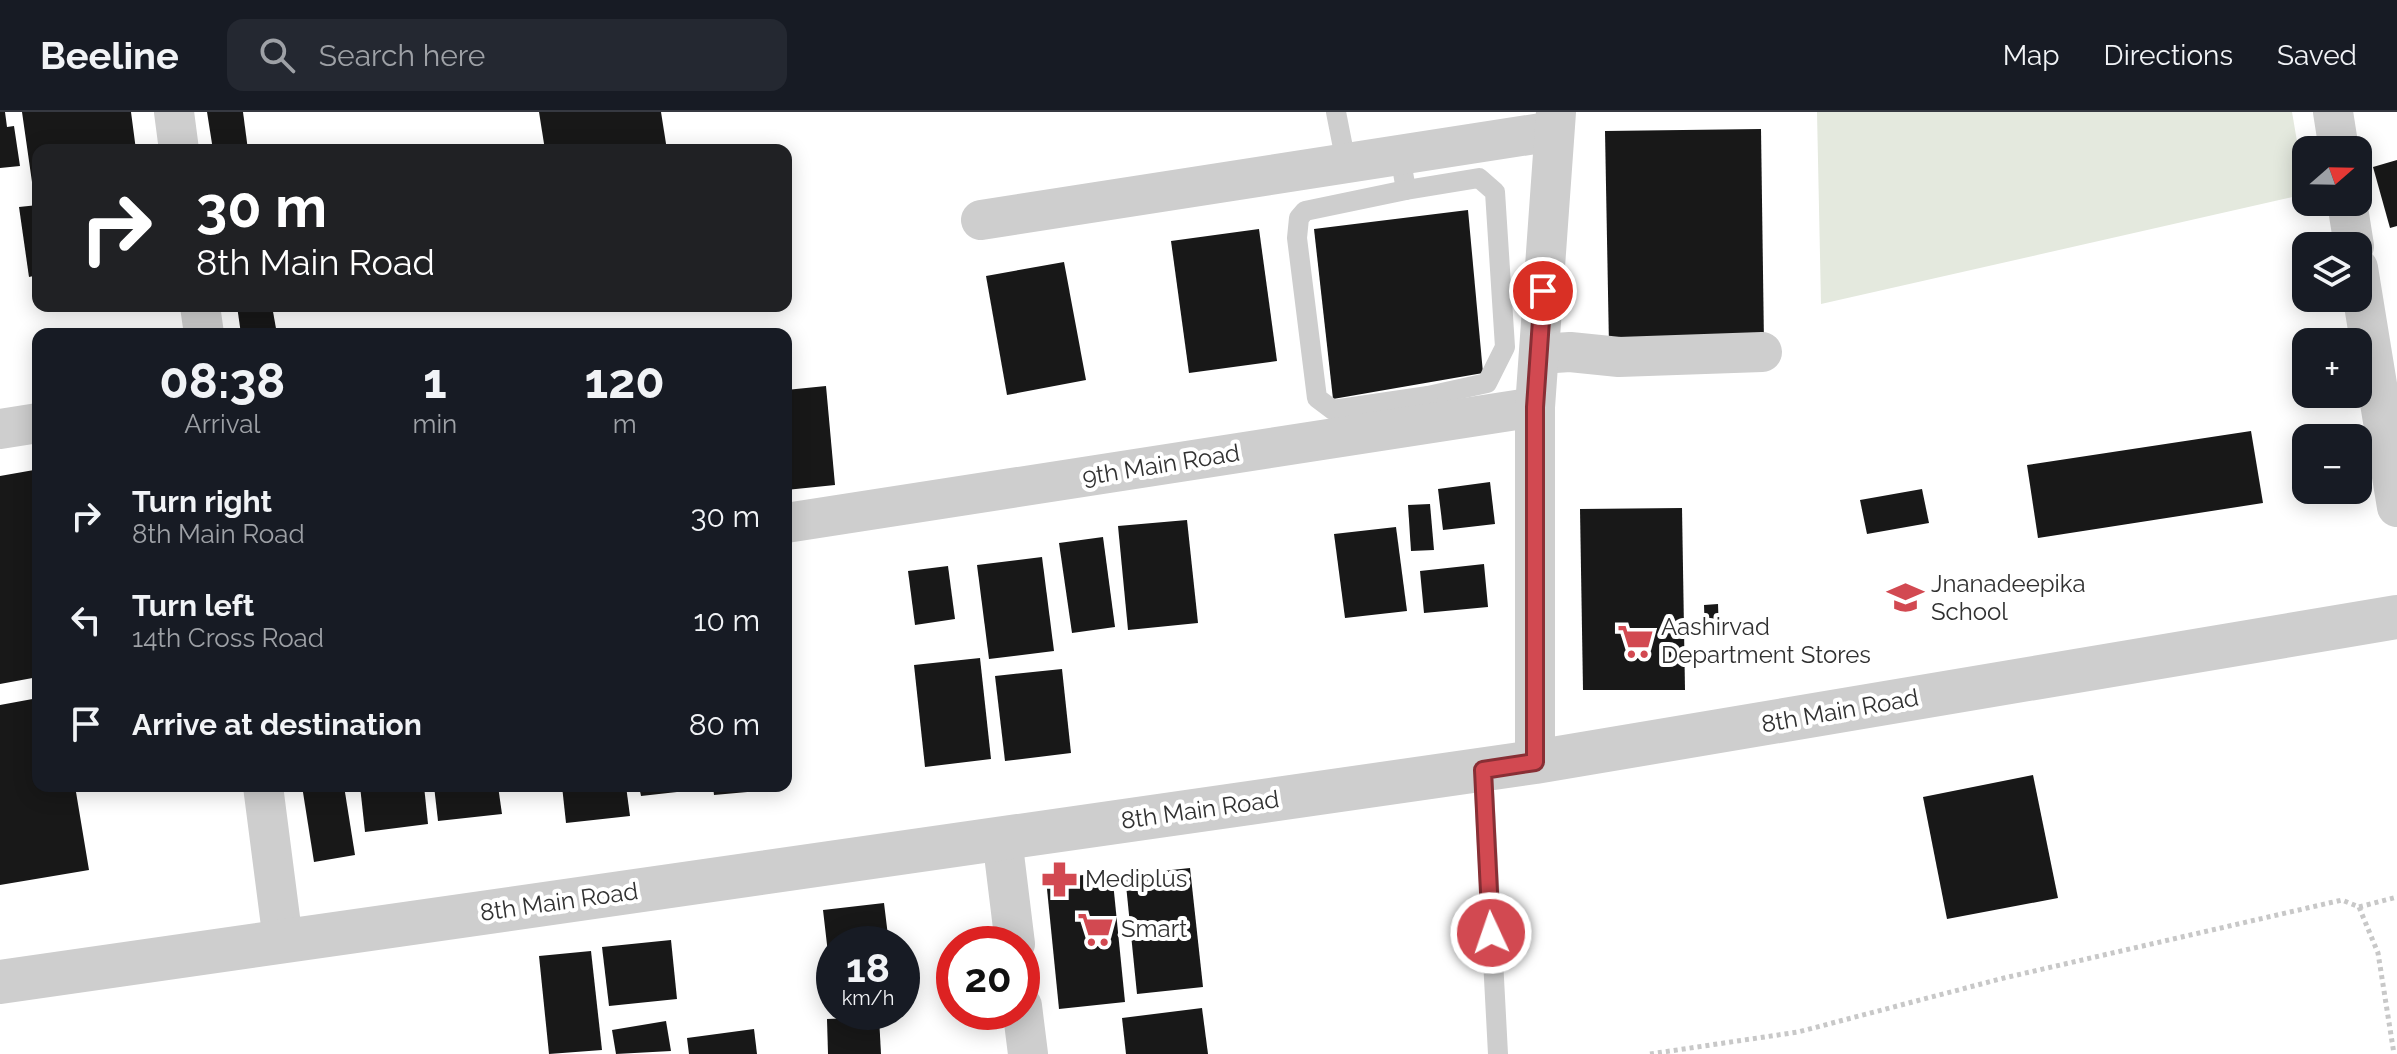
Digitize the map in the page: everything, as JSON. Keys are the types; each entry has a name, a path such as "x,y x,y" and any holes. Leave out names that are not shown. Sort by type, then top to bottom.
{"street":[{"path":"174,112 178,144"},
{"path":"2333,112 2337,136"},
{"path":"981,220 1346,163 1403,172 1555,122 1535,407 1535,762"},
{"path":"2367,312 2391,434 2397,507"},
{"path":"1539,354 1570,352 1619,357 1762,352"},
{"name":"9th Main Road","path":"792,522 1430,410 1535,407"},
{"path":"0,429 32,424"},
{"name":"8th Main Road","path":"0,982 1483,770 2397,617"},
{"path":"264,792 283,941"},
{"path":"1002,838 1013,926"},
{"path":"1025,1030 1028,1054"}],"lane":[{"path":"1336,112 1346,163"},
{"path":"1403,172 1479,178 1495,192 1505,347 1487,383 1430,410 1333,410 1317,398 1297,238 1299,218 1305,211 1403,172"},
{"path":"1483,770 1498,1054"}],"path":[{"path":"1650,1054 1798,1032 2004,978 2342,900 2359,907 2397,897"},
{"path":"2359,907 2378,953 2394,1054"}],"shaded area":[{"path":"1817,112 2292,112 2296,136 2292,136 2292,197 1821,304"}],"building":[{"path":"0,112 5,112 7,127 14,126 20,166 0,168"},
{"path":"22,112 131,112 135,144 32,144 32,182"},
{"path":"207,112 243,112 247,144 212,144"},
{"path":"539,112 661,112 666,144 544,144"},
{"path":"1761,129 1764,344 1609,346 1605,131"},
{"path":"2397,160 2397,226 2390,228 2373,167"},
{"path":"32,206 32,276 29,277 19,207"},
{"path":"1468,210 1483,373 1333,399 1314,229"},
{"path":"1259,229 1277,361 1189,373 1171,241"},
{"path":"1064,262 1086,380 1007,395 986,276"},
{"path":"238,312 273,312 276,328 240,328"},
{"path":"826,386 835,485 792,489 792,389"},
{"path":"2251,431 2263,503 2038,538 2027,465"},
{"path":"32,470 32,678 0,684 0,476"},
{"path":"1490,482 1495,524 1443,530 1438,489"},
{"path":"1922,489 1929,523 1867,534 1860,500"},
{"path":"1430,504 1434,550 1411,551 1408,505"},
{"path":"1682,508 1685,690 1583,690 1580,509"},
{"path":"1187,520 1198,623 1128,630 1118,526"},
{"path":"1396,527 1407,611 1345,618 1334,534"},
{"path":"1103,537 1115,627 1072,633 1059,543"},
{"path":"1042,557 1054,651 989,659 977,565"},
{"path":"1484,564 1488,607 1424,613 1420,571"},
{"path":"948,566 955,619 915,625 908,571"},
{"path":"1718,604 1719,633 1705,633 1704,605"},
{"path":"980,658 991,759 925,767 914,665"},
{"path":"1062,669 1071,753 1005,761 995,676"},
{"path":"32,699 32,792 76,792 89,870 0,885 0,705"},
{"path":"2033,775 2058,898 1947,919 1923,797"},
{"path":"303,792 345,792 355,855 314,862"},
{"path":"361,792 425,792 428,824 365,832"},
{"path":"435,792 499,792 502,814 438,821"},
{"path":"563,792 627,792 630,816 566,823"},
{"path":"640,792 677,792 641,796"},
{"path":"714,792 747,792 714,795"},
{"path":"1190,868 1203,987 1137,994 1125,875"},
{"path":"1112,872 1125,1002 1059,1009 1046,879"},
{"path":"884,903 887,926 825,926 823,910"},
{"path":"671,940 677,999 609,1006 602,947"},
{"path":"591,951 602,1050 549,1054 539,956"},
{"path":"1202,1008 1208,1054 1126,1054 1122,1018"},
{"path":"666,1021 671,1051 616,1054 612,1030"},
{"path":"754,1029 757,1054 689,1054 687,1038"},
{"path":"827,1030 880,1030 881,1054 828,1054"}],"place":[{"name":"Jnanadeepika School","path":"1905,598"},
{"name":"Aashirvad Department Stores","path":"1635,641"},
{"name":"Mediplus","path":"1059,879"},
{"name":"Smart","path":"1095,929"}],"route":[{"path":"1491,933 1483,770 1535,762 1535,407 1543,291"}]}
